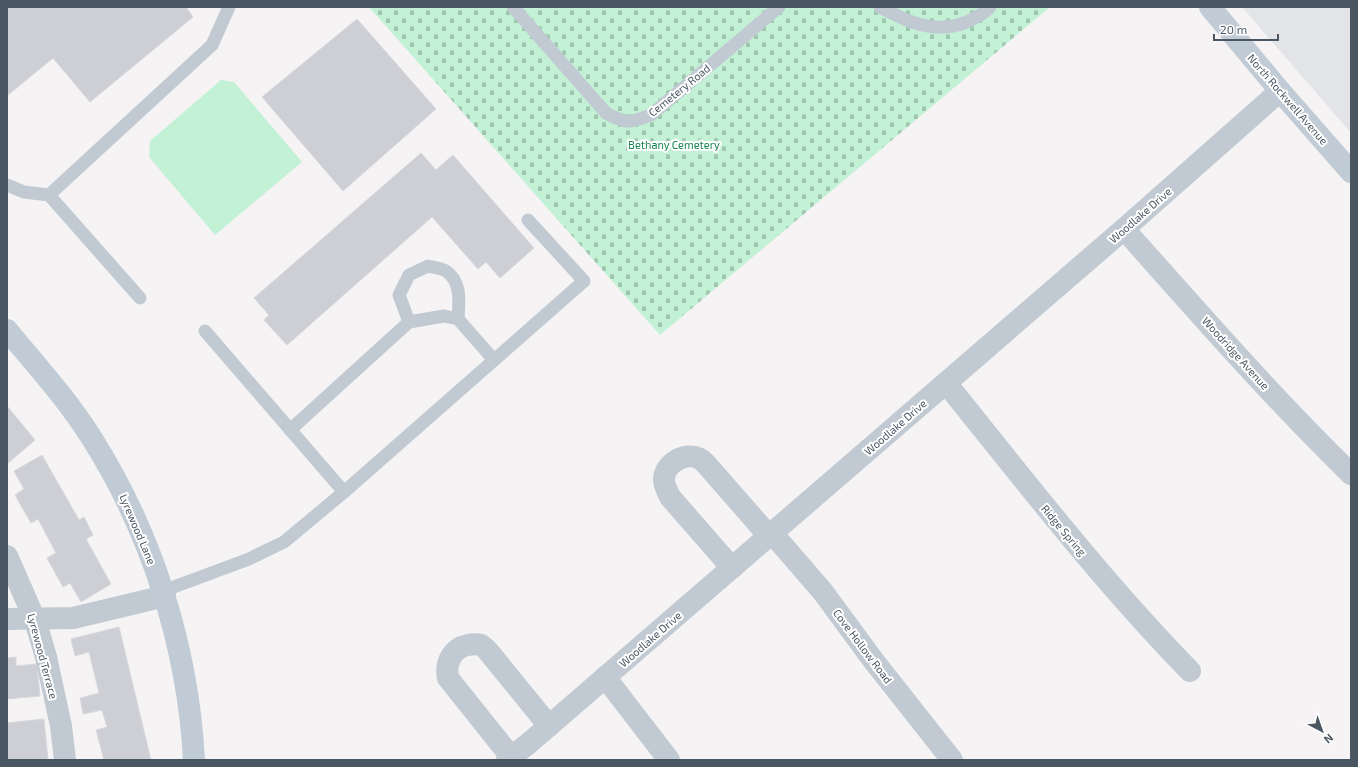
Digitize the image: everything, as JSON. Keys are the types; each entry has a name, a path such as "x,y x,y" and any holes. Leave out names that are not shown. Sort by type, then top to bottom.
{"street":[{"name":"North Rockwell Avenue","path":"1210,7 1280,91 1351,172"},
{"name":"Woodlake Drive","path":"509,758 549,726 946,383 1280,91"},
{"name":"Woodridge Avenue","path":"1124,228 1300,424 1351,474"},
{"name":"Lyrewood Lane","path":"7,330 48,380 91,437 130,508 164,594 178,647 188,699 194,760"},
{"name":"Ridge Spring","path":"946,383 1071,539 1152,632 1190,671"},
{"name":"Cove Hollow Road","path":"732,568 670,498 666,490 664,480 666,470 673,462 690,456 698,458 706,464 823,592 873,660 952,760"},
{"name":"Lyrewood Terrace","path":"7,556 35,620 46,657 61,726 65,760"},
{"path":"7,619 35,620 73,618 164,594"},
{"path":"509,758 448,678 448,664 456,650 471,644 480,645 488,651 549,726"},
{"path":"605,677 669,760"}],"lane":[{"path":"49,195 212,45 229,7"},
{"name":"Cemetery Road","path":"513,7 606,113 620,120 634,122 651,115 779,7"},
{"path":"880,7 912,22 932,28 952,27 985,13 990,7"},
{"path":"7,185 24,192 49,195 140,298"},
{"path":"164,594 249,559 284,542 344,492 584,281 528,220"},
{"path":"410,322 399,295 409,275 428,266 446,270 457,283 459,299 458,319"},
{"path":"290,430 410,322 444,316 458,319 494,360"},
{"path":"205,331 344,492"}],"shaded area":[{"path":"1242,7 1351,7 1351,133"}],"green space":[{"name":"Bethany Cemetery","path":"369,7 1050,7 660,335"},
{"path":"221,80 234,82 302,162 215,235 149,157 150,141"}],"building":[{"path":"7,7 186,7 193,17 90,102 53,58 7,96"},
{"path":"357,19 436,109 343,191 262,97"},
{"path":"421,153 436,170 453,155 534,248 500,278 486,262 478,269 432,217 287,345 264,320 269,315 254,298"},
{"path":"7,406 35,440 7,464"},
{"path":"42,455 79,520 84,517 93,535 86,539 111,584 81,602 70,583 63,587 47,558 56,553 38,519 31,523 15,495 24,489 14,471"},
{"path":"119,627 151,760 104,760 96,730 107,727 102,710 83,714 80,698 99,693 89,652 75,656 71,639"},
{"path":"16,657 16,666 37,664 40,696 7,699 7,658"},
{"path":"44,719 48,760 7,760 7,723"}]}
